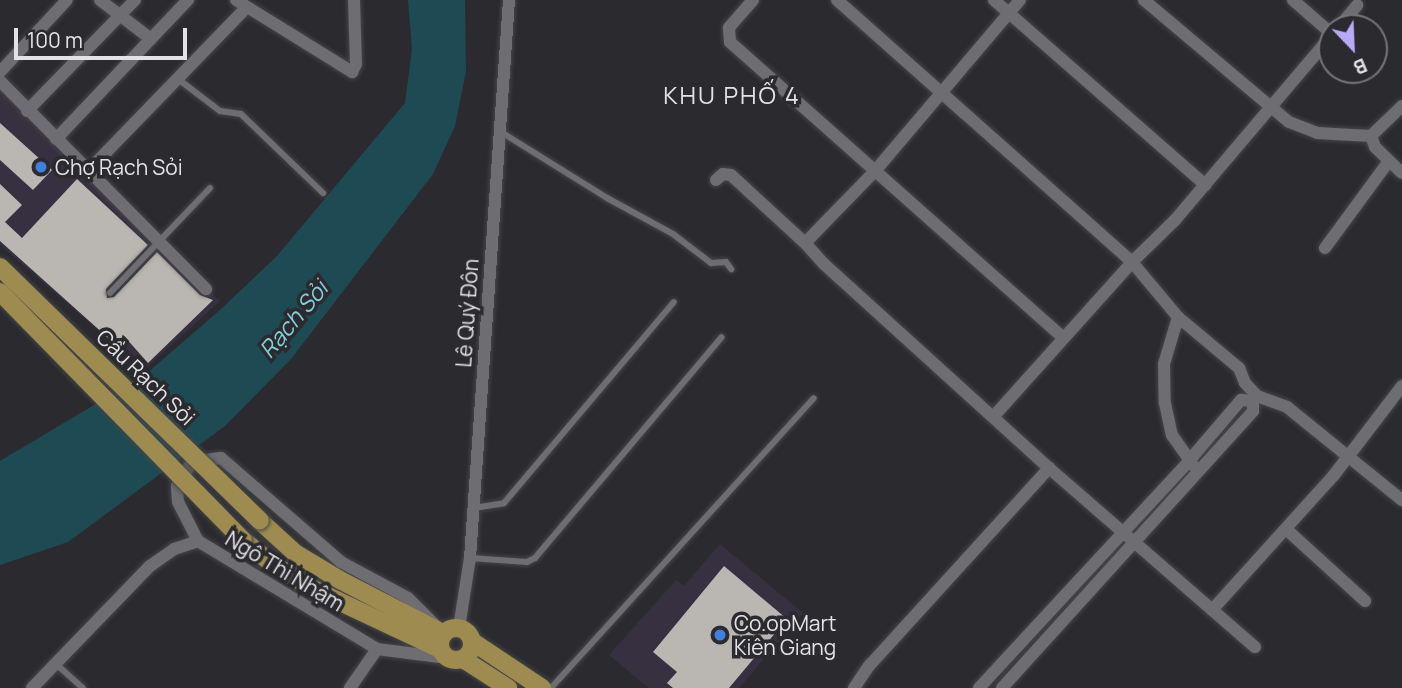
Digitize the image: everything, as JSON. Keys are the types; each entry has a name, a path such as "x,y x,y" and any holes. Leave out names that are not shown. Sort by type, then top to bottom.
{"main road":[{"name":"Cầu Rạch Sỏi","path":"0,267 295,553 451,646"},
{"name":"Cầu Rạch Sỏi","path":"0,292 243,540 274,565 315,590 451,646"},
{"path":"451,646 471,653 473,642 542,688"},
{"path":"451,646 508,688"}],"street":[{"path":"0,72 66,0"},
{"path":"100,0 150,39"},
{"path":"27,111 135,0"},
{"path":"56,139 188,0"},
{"path":"236,0 343,69 354,71 357,51 354,0"},
{"name":"Lê Quý Đôn","path":"451,646 470,558 509,0"},
{"path":"753,0 729,28 730,42 1063,338"},
{"path":"836,0 1132,262 1178,317 1239,368 1255,399 1253,411 1002,688"},
{"path":"994,0 1205,185"},
{"path":"805,243 875,171 1020,0"},
{"path":"1144,0 1270,109 1289,122 1317,133 1371,136 1402,106"},
{"path":"1293,0 1318,22"},
{"path":"1350,14 1357,5"},
{"path":"88,171 247,7"},
{"path":"994,416 1132,262 1175,220 1318,51"},
{"path":"0,82 206,289"},
{"path":"1371,136 1389,161 1402,173"},
{"path":"1325,248 1389,161"},
{"path":"716,180 723,174 731,175 824,264 1049,468 1255,647"},
{"path":"1178,317 1164,364 1165,403 1172,435 1188,462 1199,470"},
{"path":"1212,610 1350,455 1366,430 1402,386"},
{"path":"979,688 1188,462 1241,400 1255,399 1287,407 1350,455 1402,500"},
{"path":"198,541 178,502 177,486 192,462 221,458 341,562 408,597 451,646"},
{"path":"854,688 869,666 1049,468"},
{"path":"1286,529 1365,601"},
{"name":"Ngô Thì Nhậm","path":"32,688 150,566 174,549 198,541 377,649 451,646"},
{"path":"349,688 377,649"}],"lane":[{"path":"177,78 220,111 241,114 323,193"},
{"path":"499,131 607,198 673,234 711,262 726,262 731,269"},
{"path":"110,293 210,188"},
{"path":"474,508 504,503 674,302"},
{"path":"470,558 527,562 535,558 722,337"},
{"path":"551,688 814,398"},
{"path":"55,663 83,688"}],"shaded area":[{"name":"Chợ Rạch Sỏi","path":"0,88 220,301 144,370 0,245"},
{"path":"720,544 803,613 739,688 649,688 609,655 676,580 684,586"}],"water":[{"name":"Rạch Sỏi","path":"408,0 465,0 466,71 455,126 433,174 291,359 225,426 68,542 0,565 0,461 146,374 277,256 405,103 412,49"}],"building":[{"path":"0,123 52,170 33,190 0,160"},
{"name":"Chợ Rạch Sỏi","path":"77,179 148,245 106,289 107,298 114,297 157,252 200,295 213,300 148,363 124,336 116,345 0,241 0,184 22,205 5,222 22,238"},
{"name":"Co.opMart Kiên Giang","path":"724,566 787,619 729,688 673,688 667,683 677,672 653,652"}],"place":[{"name":"Chợ Rạch Sỏi","path":"41,167"},
{"name":"Co.opMart Kiên Giang","path":"720,635"}],"district":[{"name":"KHU PHỐ 4","path":"732,95"}]}
